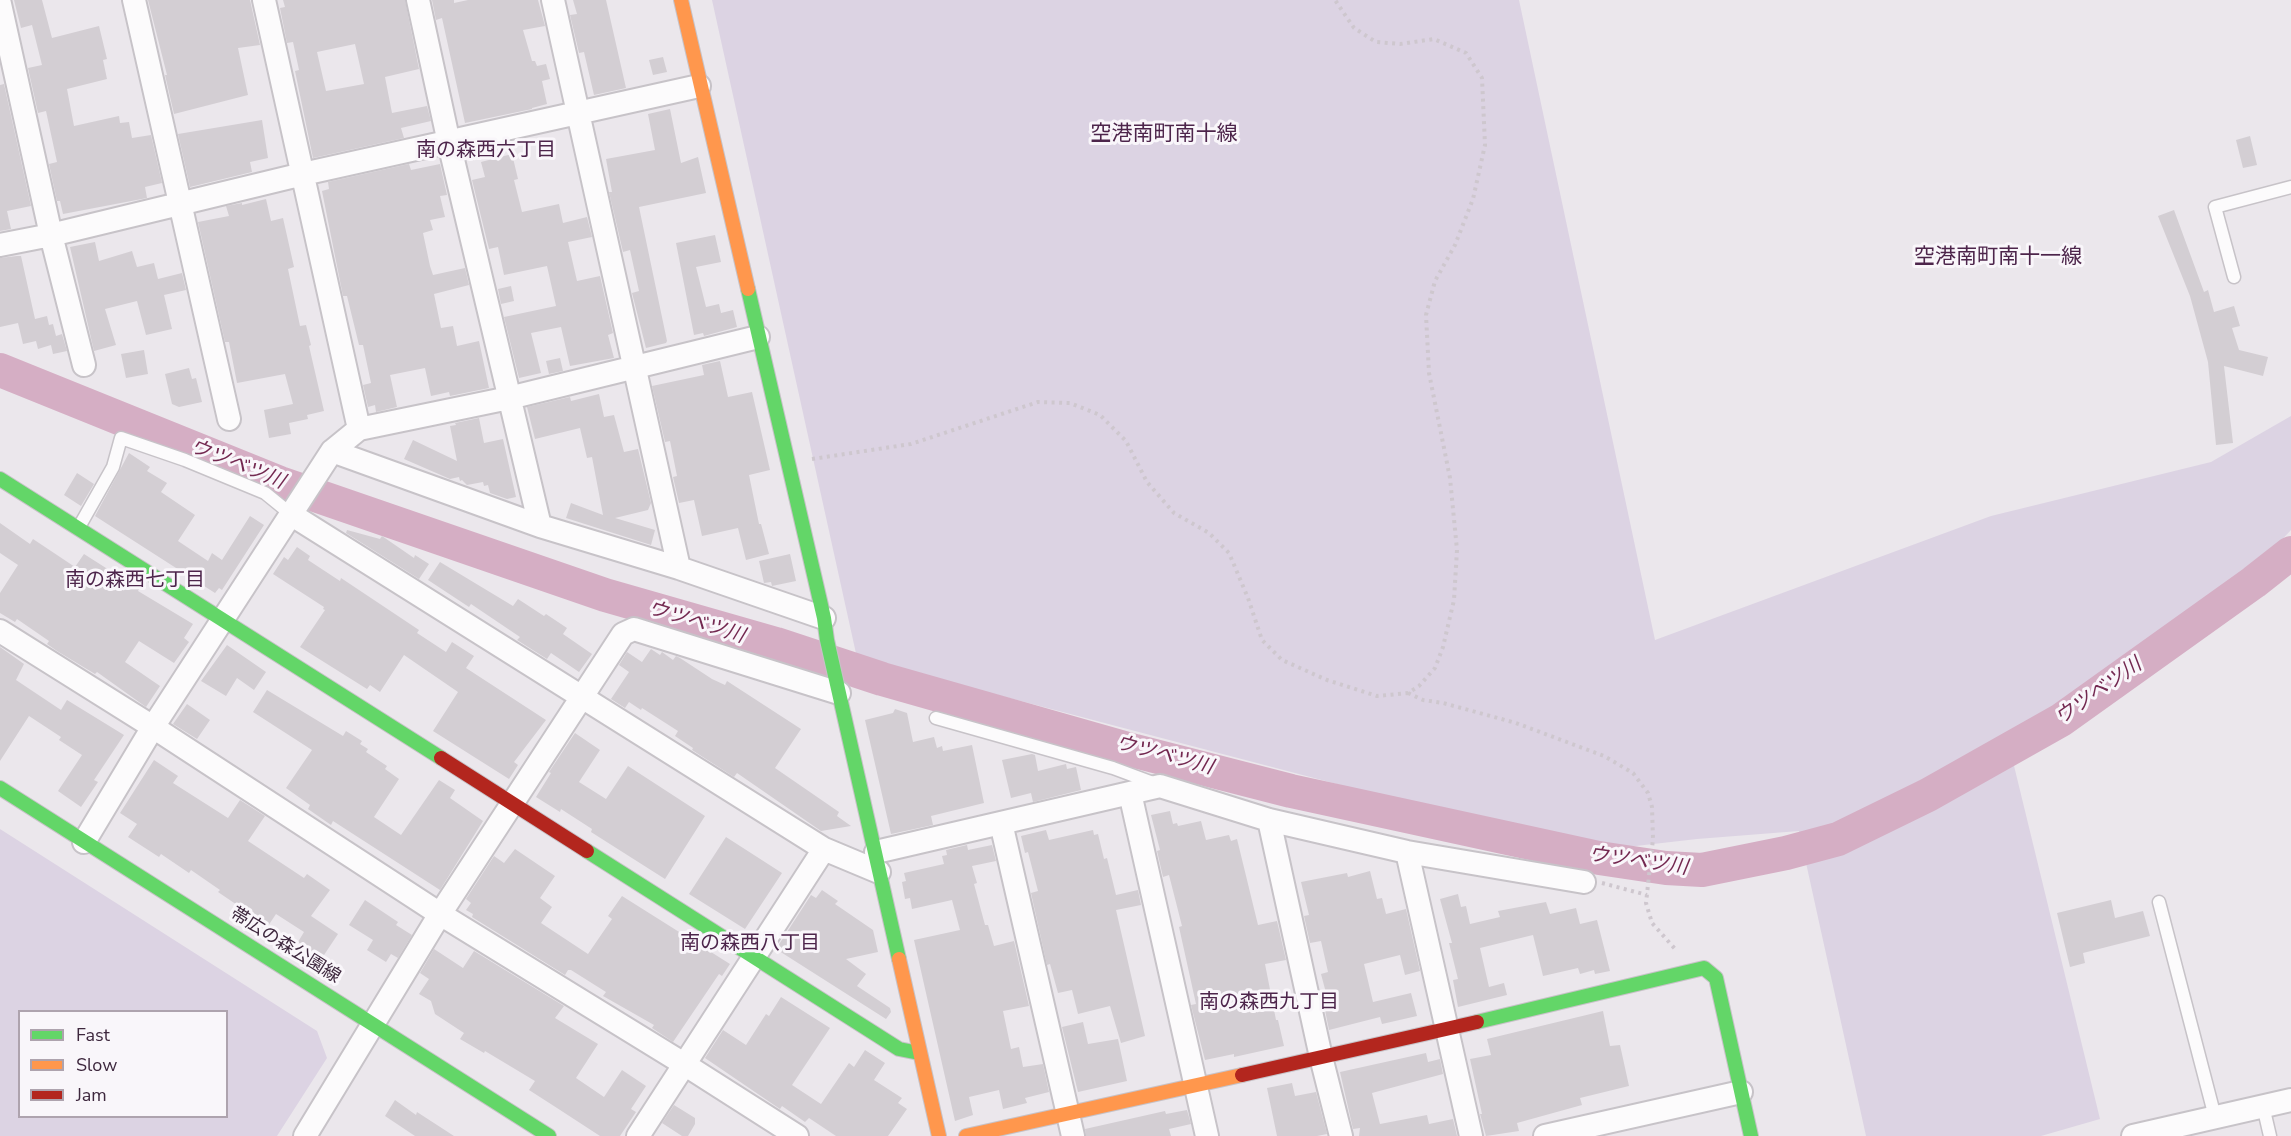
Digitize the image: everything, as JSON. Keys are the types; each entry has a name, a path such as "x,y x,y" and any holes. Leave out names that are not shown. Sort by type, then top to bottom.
{"street":[{"path":"134,0 178,203 229,419"},
{"path":"264,0 359,429"},
{"path":"418,0 449,143 540,526"},
{"path":"553,0 678,568"},
{"path":"681,0 699,86 824,618 827,640 939,1136"},
{"path":"0,4 51,235 84,365"},
{"path":"0,245 51,235 303,174 699,86"},
{"path":"84,842 153,727 327,459 359,429 509,398 758,337"},
{"path":"327,459 678,568 824,618"},
{"path":"0,479 899,1049 919,1053"},
{"path":"296,508 583,697 824,849 877,862 1001,823 1160,786 1269,820 1407,852 1584,882"},
{"path":"305,1136 440,915 623,634 634,629 838,688"},
{"path":"0,631 153,727 440,915 797,1136"},
{"name":"帯広の森公園線","path":"0,788 549,1136"},
{"path":"1130,793 1207,1136"},
{"path":"1269,820 1321,1057 1341,1136"},
{"path":"1001,823 1073,1136"},
{"path":"638,1136 824,849"},
{"path":"1407,852 1471,1136"},
{"path":"966,1136 1446,1029 1704,968 1716,978 1751,1136"},
{"path":"1545,1136 1741,1092"},
{"path":"2133,1136 2206,1125 2263,1106 2291,1100"}],"lane":[{"path":"2234,277 2215,207 2291,187"},
{"path":"79,528 113,467 122,438 185,460 296,508"},
{"path":"936,718 1113,768 1160,786"},
{"path":"2159,902 2206,1125"},
{"path":"2263,1106 2270,1136"}],"path":[{"path":"787,462 911,444 1038,402 1070,403 1100,415 1126,441 1147,482 1174,513 1209,533 1229,553 1248,598 1262,640 1281,660 1327,680 1377,696 1408,693 1419,686 1435,668 1443,647 1454,600 1456,540 1450,478 1429,373 1426,315 1435,281 1455,245 1476,188 1485,145 1482,78 1466,54 1434,39 1400,44 1376,42 1354,28 1335,0"},
{"path":"1408,693 1423,700 1443,703 1516,723 1604,756 1633,773 1648,793 1652,807 1653,839 1646,903 1652,923 1681,956 1686,972"},
{"path":"1584,882 1608,884 1647,895"}],"shaded area":[{"path":"712,0 1519,0 1655,640 1991,516 2211,462 2291,416 2291,530 2262,561 2031,726 2007,737 2100,1119 2041,1136 1866,1136 1799,831 1697,839 1592,851 857,658"},
{"path":"0,829 317,1031 327,1058 277,1136 0,1136"}],"building":[{"path":"14,0 42,0 52,38 99,26 107,59 103,60 107,79 67,89 74,126 119,116 120,123 129,122 132,138 151,135 162,183 145,187 147,198 63,214 60,201 57,201 49,164 57,162 46,111 38,113 28,68 42,65 32,25 21,28"},
{"path":"148,0 250,0 260,45 238,48 248,95 174,114 165,75 167,75"},
{"path":"283,0 405,0 419,69 385,77 392,113 427,106 431,121 401,128 404,138 313,158 295,71 299,70 293,42 287,43 280,8 285,7","holes":["355,44 364,84 326,91 317,52"]},
{"path":"432,0 454,0 454,3 468,0 538,0 545,26 523,30 532,61 535,61 537,66 546,64 550,79 542,81 547,104 465,123 442,18 436,20"},
{"path":"573,0 606,0 626,88 594,95 584,52 579,53 570,15 577,14"},
{"path":"663,57 667,72 653,75 649,60"},
{"path":"4,84 31,206 7,211 11,229 0,231 0,85"},
{"path":"670,109 681,163 698,157 706,193 639,207 667,341 646,348 632,293 639,291 630,250 623,252 609,192 612,192 606,159 655,150 648,114"},
{"path":"262,120 268,158 250,162 252,172 190,187 178,134"},
{"path":"2250,136 2257,165 2243,168 2236,140"},
{"path":"512,154 518,179 514,180 522,212 559,204 563,223 587,217 592,237 568,242 577,281 600,276 613,333 608,335 614,358 570,366 561,327 531,333 541,373 519,378 504,317 556,306 547,266 504,275 498,247 489,249 472,180 485,177 481,162"},
{"path":"409,164 411,170 440,164 447,195 440,196 445,217 430,220 433,230 423,233 430,266 433,275 465,268 469,285 434,294 441,328 453,326 457,346 479,341 489,388 450,396 449,392 431,396 425,368 390,375 397,407 376,412 375,405 368,407 363,385 371,383 363,345 359,345 347,296 343,296 322,191 329,189 328,182"},
{"path":"266,199 271,221 283,218 294,267 288,269 300,326 306,325 324,411 307,415 308,419 289,423 291,434 269,438 264,410 293,404 285,374 237,383 229,342 225,342 198,222 229,216 226,206"},
{"path":"2174,210 2204,292 2208,290 2214,312 2234,306 2240,326 2232,328 2239,350 2268,357 2263,376 2224,366 2233,443 2216,445 2208,362 2190,296 2158,216"},
{"path":"715,235 721,262 696,267 706,307 719,304 721,313 733,310 737,327 704,336 703,333 694,335 676,243"},
{"path":"95,242 99,261 132,251 137,267 154,263 158,279 182,273 186,290 164,295 172,329 146,335 137,301 105,309 116,345 94,351 70,247"},
{"path":"21,256 35,319 47,316 49,325 53,324 56,336 62,334 67,351 53,354 51,345 38,349 36,341 23,344 18,323 0,327 0,258"},
{"path":"511,286 514,301 501,304 498,289"},
{"path":"144,350 148,374 126,378 121,354"},
{"path":"560,358 563,371 549,374 546,361"},
{"path":"720,361 728,397 752,392 770,470 749,475 759,524 761,524 769,554 746,560 738,528 702,536 694,500 679,503 673,477 677,476 670,441 665,442 652,386 704,375 702,365"},
{"path":"189,368 192,379 196,378 202,402 179,407 172,404 165,374"},
{"path":"599,394 604,417 614,415 624,452 638,449 651,503 648,510 615,518 655,530 651,545 566,518 571,503 603,515 592,457 587,458 580,428 535,439 527,407 570,397 571,401"},
{"path":"479,418 484,443 503,439 516,497 507,499 490,493 488,485 484,486 483,482 467,485 462,480 460,481 459,477 450,479 404,459 413,440 457,461 450,426"},
{"path":"129,453 150,467 147,471 167,483 161,492 195,515 178,541 208,561 212,553 222,560 250,516 264,525 222,590 219,588 215,593 95,516"},
{"path":"77,473 94,484 81,506 64,495"},
{"path":"0,523 30,544 33,539 75,567 84,554 139,589 138,591 193,624 184,638 189,642 174,663 139,641 125,662 160,686 146,707 97,672 95,674 57,651 47,644 49,641 17,619 15,622 0,613 0,593 18,565 0,553"},
{"path":"347,530 380,539 382,536 414,558 415,555 429,564 419,579 346,533"},
{"path":"297,547 310,556 308,560 340,581 341,578 419,630 417,633 446,652 452,642 474,656 466,668 546,720 514,762 518,765 509,779 433,731 458,692 404,655 380,692 370,685 367,689 300,647 325,610 324,607 273,574 284,557 288,560"},
{"path":"790,554 796,581 772,586 771,582 764,583 759,561"},
{"path":"440,562 513,606 518,599 544,616 546,614 567,628 563,634 592,654 579,672 551,653 547,659 517,640 520,637 471,604 469,607 428,580"},
{"path":"227,645 266,672 254,690 237,678 226,696 201,681"},
{"path":"0,647 24,664 16,680 61,710 67,700 124,735 94,780 98,782 81,807 58,791 82,755 59,740 61,737 29,716 0,761"},
{"path":"651,649 660,655 662,652 673,660 676,656 725,685 727,681 801,729 775,768 839,812 837,816 851,826 821,831 737,773 734,777 692,750 693,748 675,736 678,731 642,708 641,710 629,702 625,708 611,699 629,672 619,665 627,652 642,662"},
{"path":"267,690 343,736 346,731 362,741 360,744 368,749 366,752 387,766 385,769 399,779 374,817 401,835 439,780 455,790 450,798 483,821 440,890 333,821 331,825 308,809 310,805 286,788 312,750 253,712"},
{"path":"187,704 210,720 197,739 173,724"},
{"path":"895,709 907,713 913,742 934,737 937,748 942,746 943,751 972,745 984,803 931,816 933,825 891,834 865,720 893,713"},
{"path":"575,733 600,750 579,782 606,799 628,766 705,816 665,879 591,832 592,829 561,809 560,812 536,797 551,773 549,772"},
{"path":"1035,755 1038,771 1066,764 1067,769 1076,767 1081,790 1033,802 1031,793 1011,798 1002,760"},
{"path":"154,760 178,776 173,783 228,818 240,800 265,816 248,841 304,878 307,874 330,890 311,916 338,934 322,958 298,942 304,932 276,914 268,926 218,892 220,890 191,870 189,873 161,854 159,857 128,837 137,824 120,813"},
{"path":"1170,811 1173,824 1177,823 1178,826 1201,821 1206,840 1229,835 1231,841 1237,839 1258,925 1277,921 1286,960 1265,964 1276,1020 1278,1020 1284,1046 1234,1057 1234,1054 1205,1060 1191,1005 1196,1004 1179,927 1182,926 1169,875 1163,877 1157,851 1160,850 1151,815"},
{"path":"1046,830 1049,840 1093,830 1094,835 1098,834 1104,859 1107,858 1116,895 1138,890 1141,905 1116,910 1145,1036 1121,1043 1110,1006 1078,1014 1072,990 1058,993 1050,964 1047,965 1031,893 1038,891 1028,852 1025,853 1021,836"},
{"path":"726,837 782,873 745,929 689,894"},
{"path":"967,845 968,850 992,845 996,861 972,866 977,883 974,884 985,925 988,925 994,946 1014,941 1029,1006 1003,1011 1011,1049 1019,1047 1023,1067 1043,1064 1049,1092 1025,1098 1027,1103 1003,1109 999,1090 969,1097 973,1115 955,1121 914,940 960,930 952,900 912,909 910,898 905,899 902,882 906,881 904,873 944,864 942,856 947,855 946,850"},
{"path":"515,849 555,876 540,898 552,907 541,923 588,954 612,919 608,916 622,896 730,964 722,976 719,974 673,1042 652,1028 654,1025 603,996 606,992 571,970 568,970 565,975 472,917 473,914 466,910 471,903 466,899 494,856 504,863"},
{"path":"1370,871 1377,899 1382,898 1386,914 1406,909 1420,971 1405,975 1400,955 1364,964 1373,1002 1411,993 1417,1016 1382,1024 1380,1017 1329,1030 1324,1005 1329,1004 1321,974 1328,972 1321,941 1310,943 1304,916 1309,915 1301,882 1347,873 1348,877"},
{"path":"822,890 838,901 835,904 873,930 878,952 846,959 866,974 857,986 890,1008 891,1012 886,1019 776,949 811,895 816,898"},
{"path":"1458,894 1461,907 1466,906 1470,924 1500,917 1498,911 1546,902 1550,914 1576,908 1580,924 1597,920 1610,971 1595,974 1594,970 1580,974 1578,968 1543,976 1533,935 1480,948 1489,987 1504,983 1507,995 1458,1007 1453,980 1458,979 1449,943 1452,943 1440,899"},
{"path":"365,900 398,922 396,925 412,935 398,958 391,954 386,962 367,950 373,940 349,925"},
{"path":"2111,900 2115,918 2143,911 2150,936 2083,953 2085,963 2070,967 2057,913"},
{"path":"434,949 463,968 474,951 564,1006 555,1018 598,1044 576,1078 604,1097 622,1070 646,1086 631,1109 636,1112 620,1136 600,1136 529,1090 535,1081 460,1039 464,1033 435,1014 431,1001 419,994 429,979 420,973"},
{"path":"781,997 830,1028 792,1085 821,1104 849,1063 854,1067 865,1050 885,1063 874,1080 902,1098 898,1103 907,1109 888,1136 836,1136 809,1118 805,1122 782,1106 780,1109 705,1058 723,1030 746,1045 766,1014 769,1016"},
{"path":"1603,1011 1610,1046 1620,1045 1629,1086 1580,1098 1582,1105 1517,1123 1519,1131 1486,1136 1470,1059 1491,1055 1487,1039"},
{"path":"1083,1022 1088,1044 1118,1039 1127,1081 1078,1092 1062,1027"},
{"path":"1426,1053 1428,1062 1440,1059 1443,1074 1372,1093 1380,1124 1427,1115 1429,1124 1453,1119 1457,1136 1359,1136 1360,1128 1353,1129 1340,1072"},
{"path":"1292,1083 1295,1096 1316,1092 1327,1134 1277,1136 1267,1088"},
{"path":"395,1100 416,1115 417,1112 454,1136 415,1136 385,1116"},
{"path":"674,1105 695,1118 695,1124 688,1136 682,1136 662,1123"},
{"path":"1187,1110 1191,1124 1169,1129 1171,1136 1086,1136 1085,1129 1165,1111 1166,1114"}],"waterway":[{"name":"ウツベツ川","path":"0,370 280,483 605,595 776,644 882,679 1135,751 1291,791 1599,858 1666,868 1702,870 1786,853 1838,839 1928,795 2061,720 2291,553"}],"traffic: fast":[{"path":"748,289 824,618 899,959"},
{"path":"0,479 441,758"},
{"path":"0,788 549,1136"},
{"path":"587,851 899,1049 919,1053"},
{"path":"1477,1022 1704,968 1716,978 1751,1136"}],"traffic: slow":[{"path":"681,0 748,289"},
{"path":"899,959 939,1136"},
{"path":"966,1136 1242,1075"}],"traffic: jam":[{"path":"441,758 587,851"},
{"path":"1242,1075 1477,1022"}],"district":[{"name":"空港南町南十線","path":"1164,135"},
{"name":"南の森西六丁目","path":"486,151"},
{"name":"空港南町南十一線","path":"1998,258"},
{"name":"南の森西七丁目","path":"135,581"},
{"name":"南の森西八丁目","path":"750,944"},
{"name":"南の森西九丁目","path":"1269,1003"}]}
